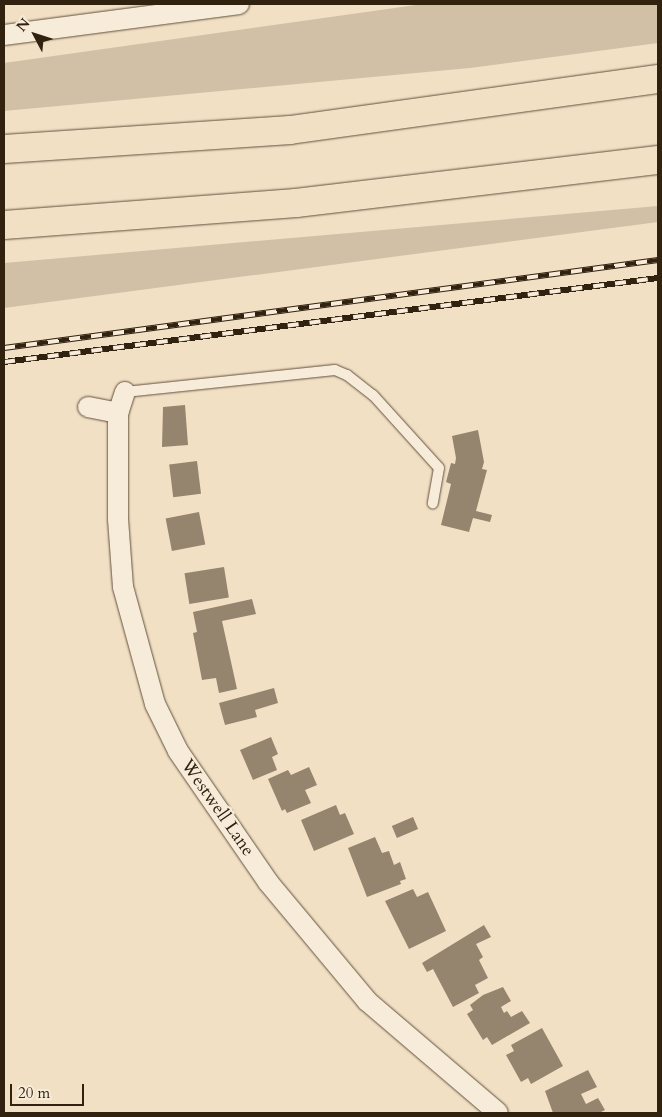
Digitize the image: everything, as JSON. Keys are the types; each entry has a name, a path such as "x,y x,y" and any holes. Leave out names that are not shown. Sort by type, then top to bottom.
{"highway":[{"path":"4,150 290,130 658,79"},
{"path":"4,225 296,203 658,160"}],"street":[{"path":"4,35 216,5 239,4"},
{"name":"Westwell Lane","path":"125,392 118,413 118,518 123,588 155,704 178,751 268,882 367,1001 498,1113"},
{"path":"88,407 118,413"}],"lane":[{"path":"125,392 335,370 347,375 373,395 439,468 433,503"}],"shaded area":[{"path":"423,4 658,4 658,43 470,68 4,111 4,63"},
{"path":"658,206 658,222 4,308 4,263"}],"building":[{"path":"185,405 188,445 162,447 163,407"},
{"path":"478,430 484,462 482,469 487,470 476,511 492,515 490,522 473,518 469,532 441,525 451,484 446,482 451,463 455,464 456,458 452,436"},
{"path":"197,461 201,494 173,497 169,464"},
{"path":"199,512 205,544 172,551 166,518"},
{"path":"224,567 229,598 189,604 184,573"},
{"path":"252,599 256,614 222,621 237,689 219,693 216,678 202,680 193,633 197,632 193,612"},
{"path":"274,688 278,703 255,710 257,717 225,725 219,703"},
{"path":"271,737 278,754 272,757 277,770 253,780 240,750"},
{"path":"309,767 317,785 305,790 311,803 287,813 285,809 282,811 268,779 288,770 291,775"},
{"path":"336,805 340,815 345,813 354,834 314,851 301,820"},
{"path":"413,817 418,829 397,838 392,826"},
{"path":"375,837 382,853 389,851 394,865 400,862 406,879 400,881 401,884 367,897 348,848"},
{"path":"413,889 417,897 428,892 446,931 409,949 385,901"},
{"path":"484,925 491,937 476,944 483,957 479,960 488,978 475,985 479,993 453,1007 433,969 427,972 422,963"},
{"path":"503,987 511,1001 501,1007 504,1013 507,1011 511,1017 522,1011 530,1023 492,1045 487,1037 483,1040 467,1014 473,1010 470,1005 483,995"},
{"path":"542,1028 563,1066 531,1084 528,1078 521,1082 506,1055 514,1051 511,1045"},
{"path":"588,1070 597,1087 581,1094 586,1104 598,1098 605,1110 599,1113 553,1113 545,1091"}],"railway":[{"path":"4,348 658,260"},
{"path":"4,362 658,278"}]}
